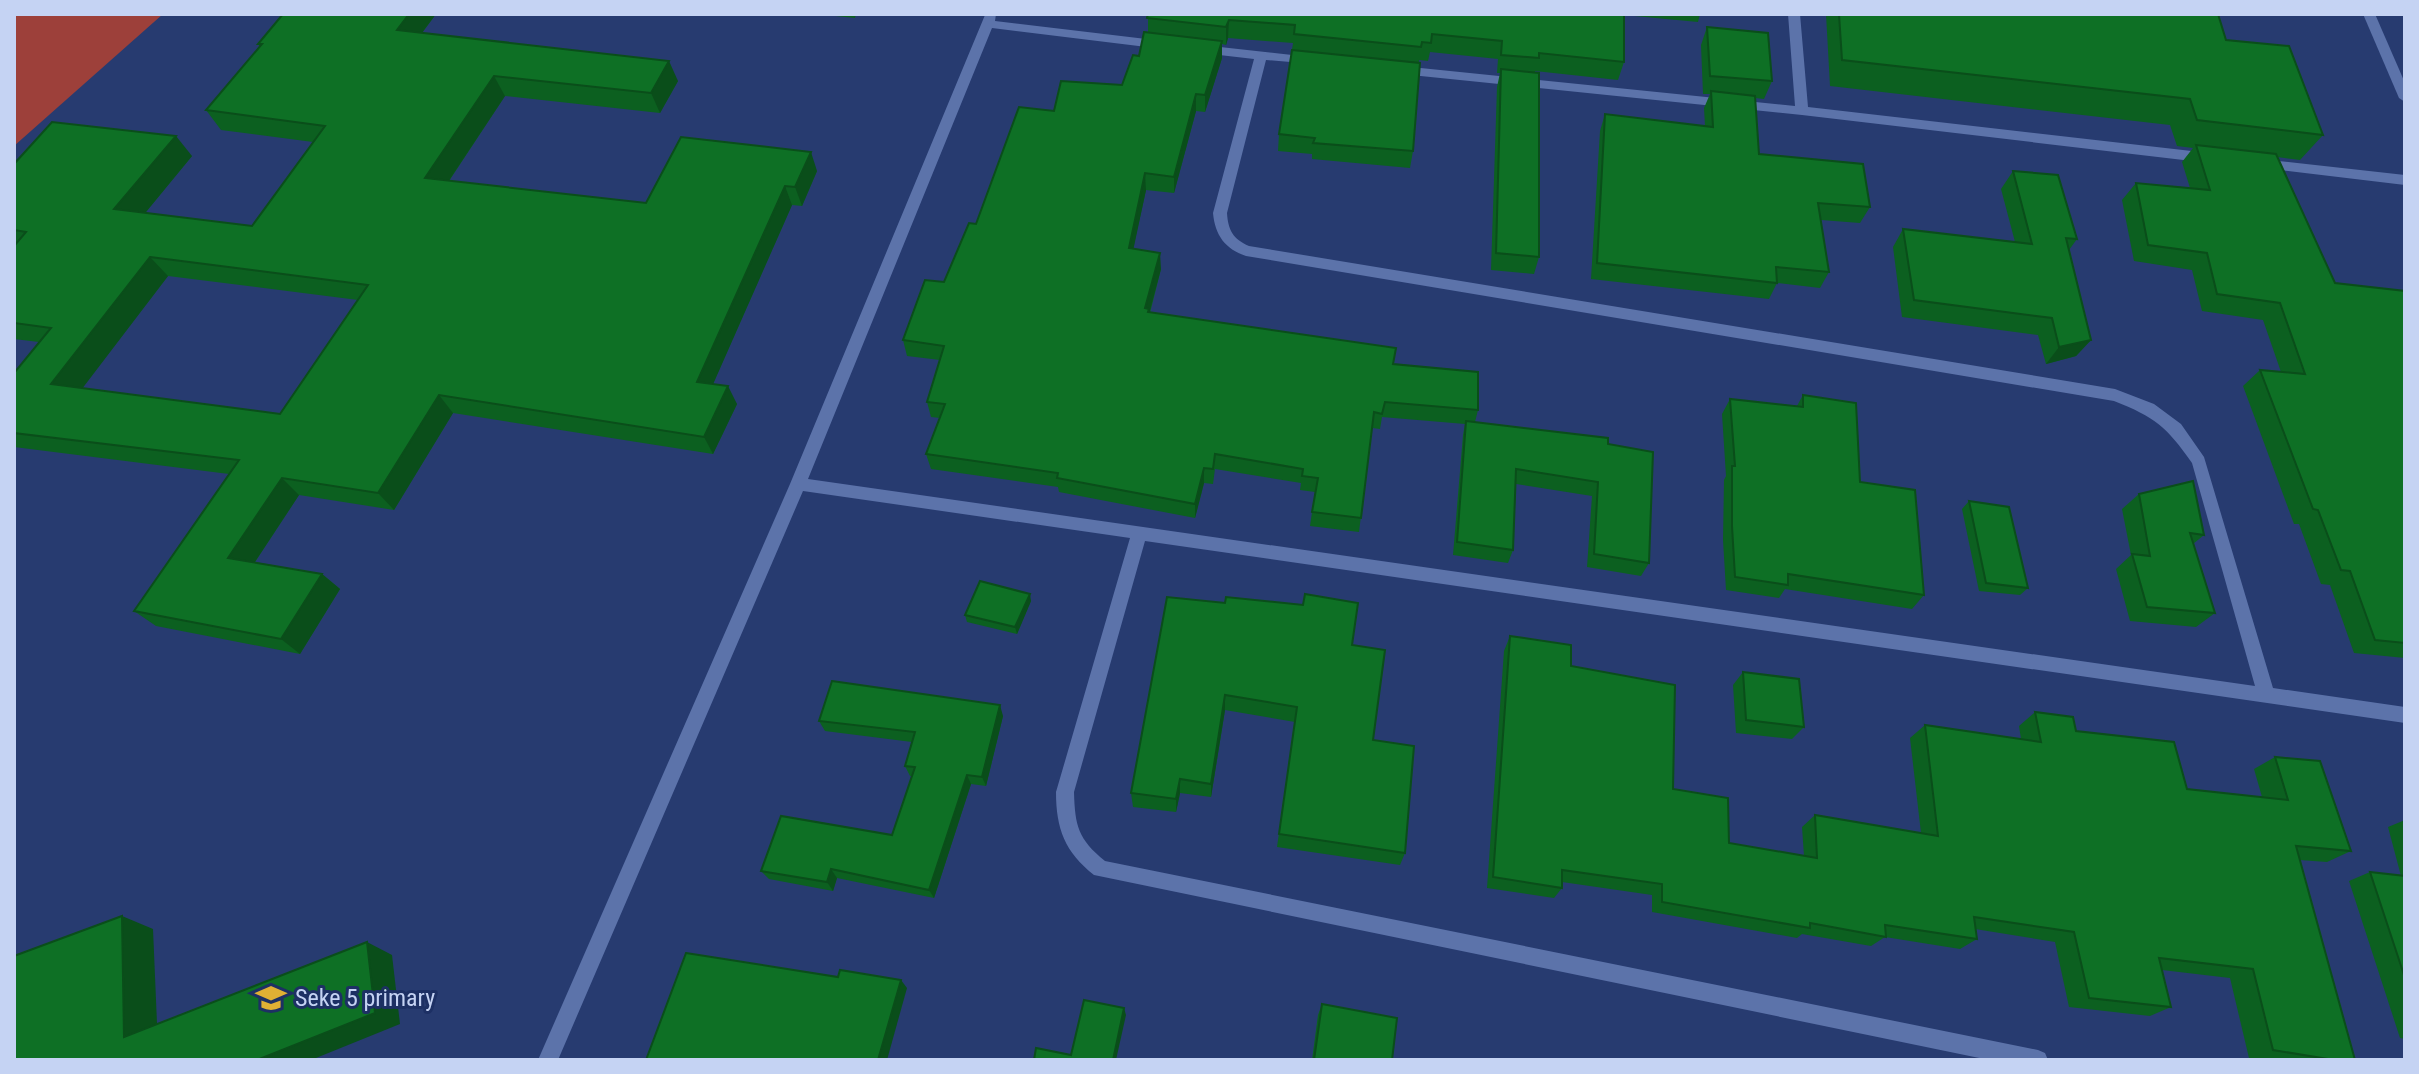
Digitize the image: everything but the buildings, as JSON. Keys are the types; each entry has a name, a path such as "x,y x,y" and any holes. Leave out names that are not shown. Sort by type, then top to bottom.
{"street":[{"path":"1794,14 1802,111"},
{"path":"2369,14 2405,98"},
{"path":"548,1060 798,484 990,19 1173,46"},
{"path":"1189,48 1325,63"},
{"path":"1261,56 1220,213 1220,229 1231,245 1246,251 2115,395 2149,408 2176,428 2199,461 2266,693"},
{"path":"1389,69 1802,111 2230,160"},
{"path":"2246,162 2405,180"},
{"path":"798,484 2405,715"},
{"path":"1139,534 1065,792 1065,823 1077,852 1101,869 2038,1060"}],"shaded area":[{"path":"14,14 163,14 14,146"}],"place":[{"name":"Seke 5 primary","path":"271,998"}]}
